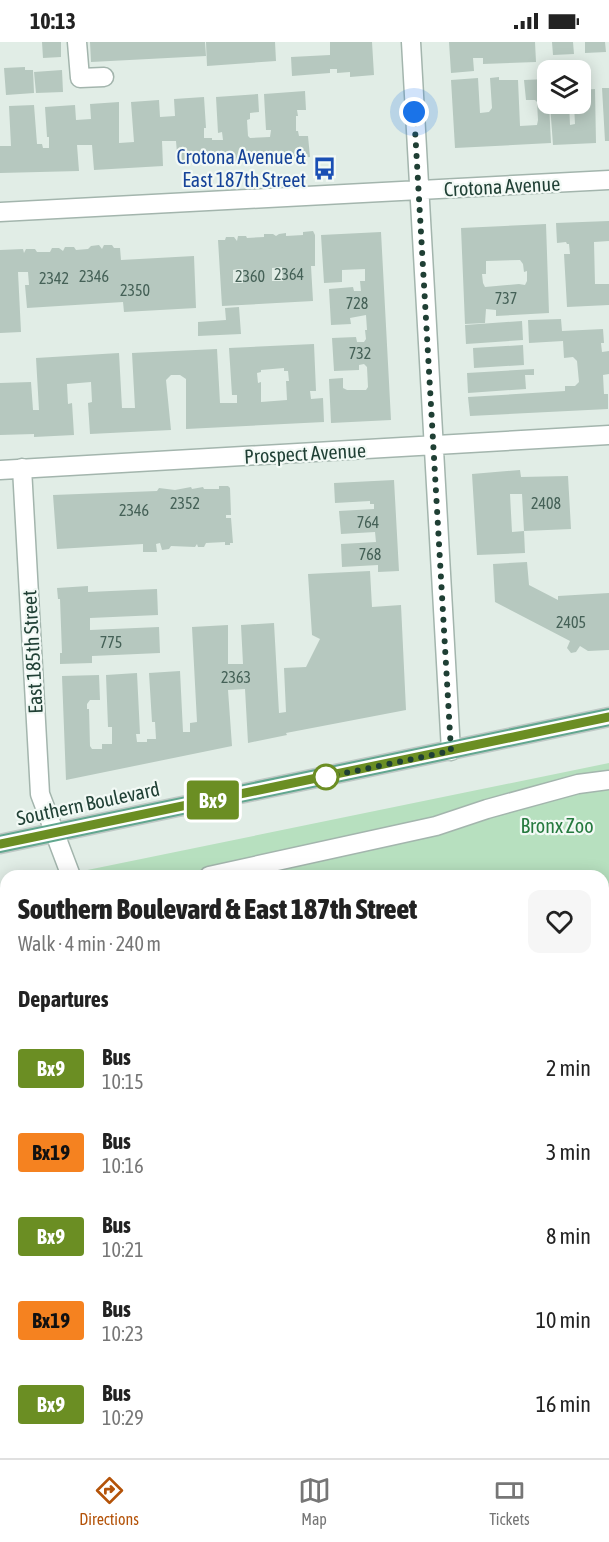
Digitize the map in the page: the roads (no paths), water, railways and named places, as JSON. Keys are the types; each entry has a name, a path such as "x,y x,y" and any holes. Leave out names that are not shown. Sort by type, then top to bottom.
{"main road":[{"name":"Southern Boulevard","path":"0,844 609,717"}],"street":[{"path":"77,42 80,78 104,77"},
{"path":"411,42 432,447 451,751"},
{"name":"Crotona Avenue","path":"0,212 609,180"},
{"name":"Prospect Avenue","path":"0,470 432,447 609,435"},
{"name":"East 185th Street","path":"22,468 40,795 69,870"},
{"path":"236,870 436,826 487,809 578,784 609,780"}],"place":[{"name":"Crotona Avenue & East 187th Street","path":"324,168"}],"park label":[{"name":"Bronx Zoo","path":"557,825"}]}
